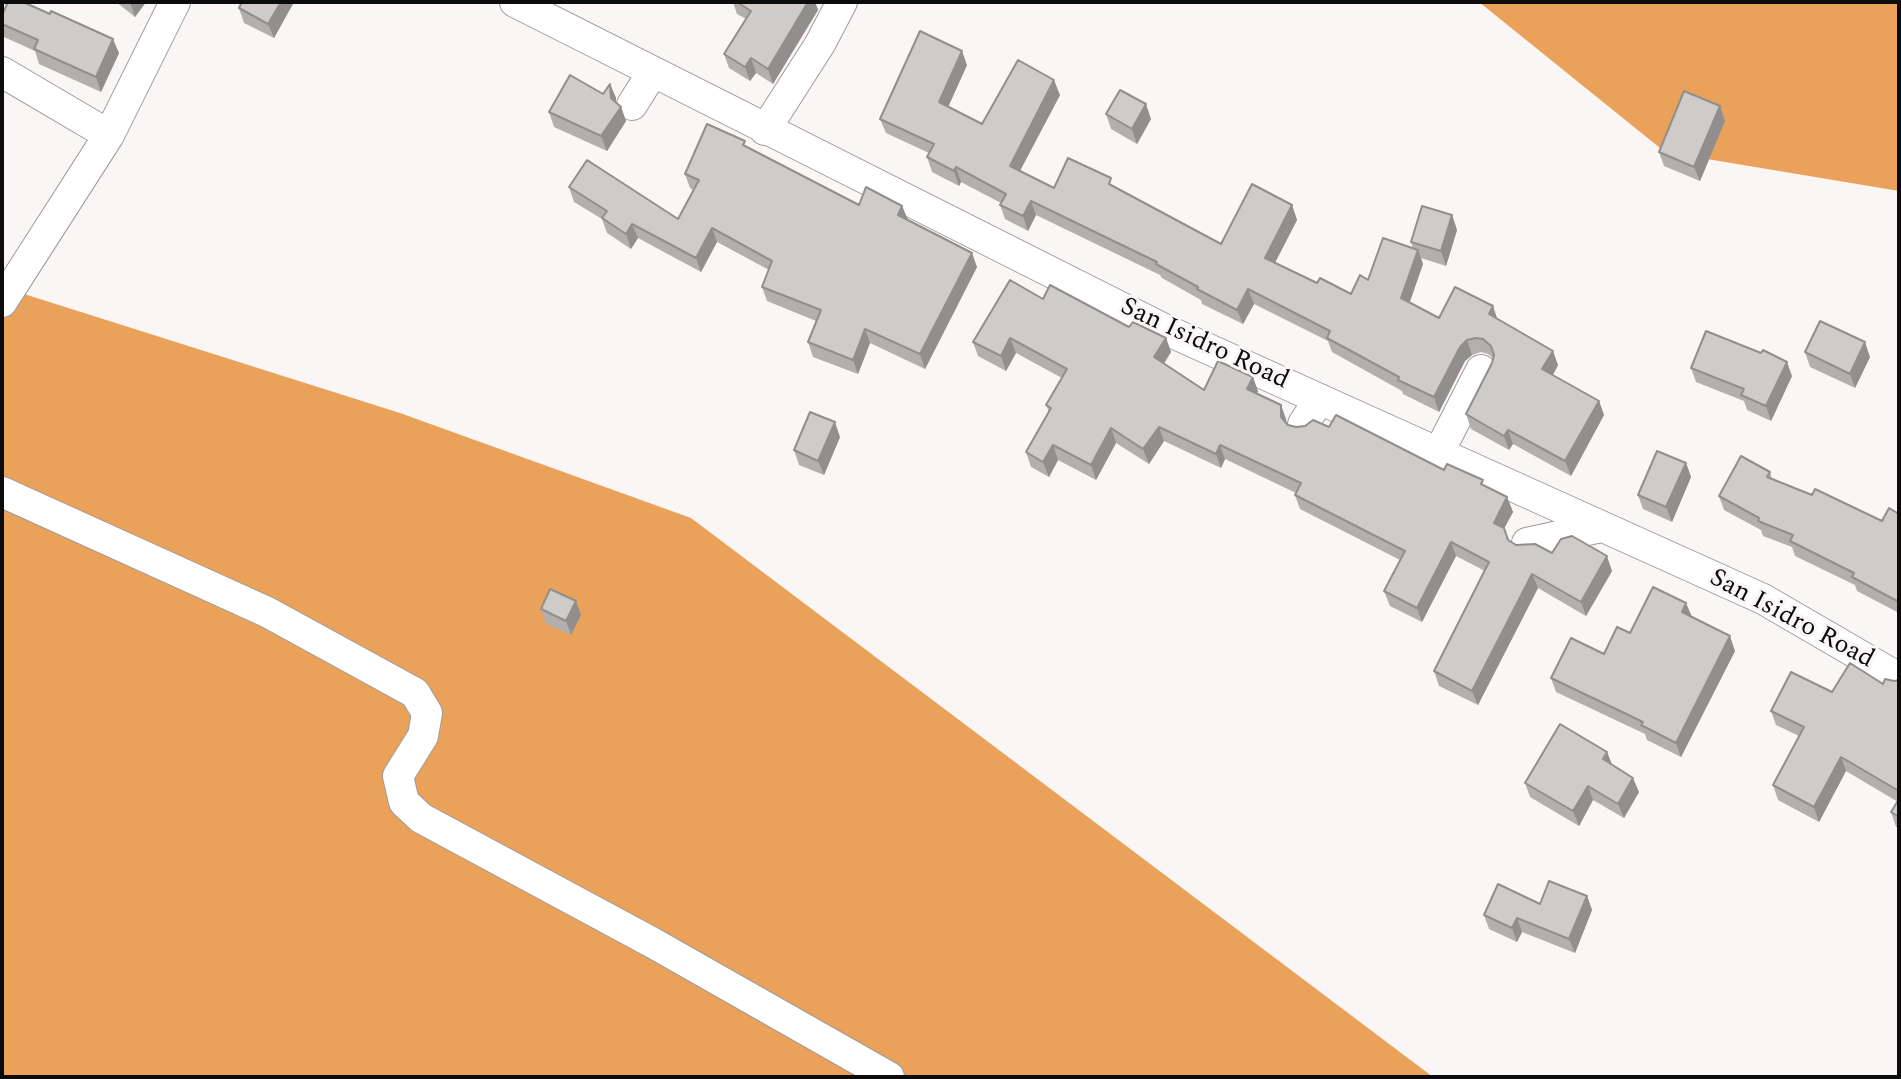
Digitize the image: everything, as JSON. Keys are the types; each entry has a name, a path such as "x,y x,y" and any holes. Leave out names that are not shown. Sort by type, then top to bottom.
{"street":[{"path":"2,302 109,135 175,2"},
{"path":"765,130 820,44 842,2"},
{"name":"San Isidro Road","path":"528,5 652,73 1164,329 1763,599 1899,678"},
{"path":"2,72 109,135"},
{"path":"632,105 652,73"},
{"path":"1438,454 1481,370"},
{"path":"1303,424 1320,399"},
{"path":"2,492 267,612 415,693 427,713 423,736 398,776 404,802 421,818 653,943 889,1077"},
{"path":"1527,543 1601,527"}],"shaded area":[{"path":"1479,2 1899,2 1899,191 1665,152"},
{"path":"2,287 400,413 691,518 1433,1077 2,1077"}],"building":[{"path":"8,2 23,2 50,14 51,11 113,39 96,77 34,49 38,40 2,24"},
{"path":"242,2 281,2 268,24 239,8"},
{"path":"737,2 808,2 768,69 751,58 745,67 724,54 751,11"},
{"path":"920,31 962,51 939,102 982,124 1018,60 1054,80 1010,166 1054,188 1068,158 1111,178 1109,184 1221,244 1252,184 1292,205 1265,258 1317,283 1320,278 1351,294 1360,275 1368,280 1383,238 1418,250 1401,298 1439,318 1455,287 1493,306 1489,314 1553,351 1542,369 1599,401 1565,461 1508,430 1504,436 1466,414 1494,355 1491,346 1483,339 1467,340 1460,347 1434,397 1398,380 1399,377 1327,338 1330,331 1248,289 1237,310 1197,289 1157,262 1031,201 1023,216 1000,205 1006,194 956,167 954,171 927,157 934,144 880,119"},
{"path":"570,75 603,94 610,84 611,98 621,107 601,136 549,112"},
{"path":"1120,90 1146,104 1132,129 1106,114"},
{"path":"1684,91 1720,106 1694,167 1659,152"},
{"path":"707,124 745,141 743,145 859,205 866,187 902,206 898,215 972,253 920,354 865,329 853,360 808,342 821,310 762,287 772,261 712,228 696,258 632,224 626,234 602,218 607,211 569,187 587,160 678,219 699,180 685,174"},
{"path":"1422,206 1452,215 1441,251 1411,242"},
{"path":"1010,280 1043,299 1050,285 1129,327 1133,322 1166,338 1154,357 1204,390 1218,361 1253,377 1247,389 1281,405 1281,417 1288,425 1305,426 1313,420 1329,427 1336,415 1444,470 1447,464 1483,480 1481,484 1507,497 1494,523 1504,528 1508,540 1516,545 1535,544 1552,553 1561,539 1572,536 1607,556 1581,602 1532,574 1472,691 1434,671 1489,562 1451,542 1417,608 1384,591 1405,551 1295,495 1301,483 1220,445 1216,454 1159,427 1143,449 1111,428 1091,465 1053,445 1043,462 1026,452 1051,408 1046,405 1067,369 1010,338 1001,356 973,342"},
{"path":"1820,321 1865,342 1850,374 1805,352"},
{"path":"1706,331 1761,353 1763,350 1787,362 1766,406 1741,395 1744,389 1691,368"},
{"path":"810,412 835,422 818,461 794,450"},
{"path":"1657,451 1686,463 1666,507 1638,495"},
{"path":"1741,456 1770,472 1767,477 1812,495 1815,489 1882,521 1889,508 1899,514 1899,602 1852,577 1854,573 1790,541 1793,535 1758,521 1759,518 1719,496"},
{"path":"1653,587 1686,603 1682,612 1730,636 1676,743 1641,725 1643,722 1551,678 1571,638 1604,654 1617,627 1630,633"},
{"path":"550,589 576,601 566,621 541,609"},
{"path":"1850,663 1883,684 1885,679 1899,680 1899,791 1841,757 1814,807 1773,785 1804,727 1771,711 1791,672 1832,692"},
{"path":"1560,724 1607,752 1603,759 1633,778 1618,804 1588,786 1573,811 1525,783"},
{"path":"1899,799 1899,817 1891,812"},
{"path":"1549,881 1587,896 1569,939 1517,918 1512,928 1484,915 1498,884 1540,904"}]}
